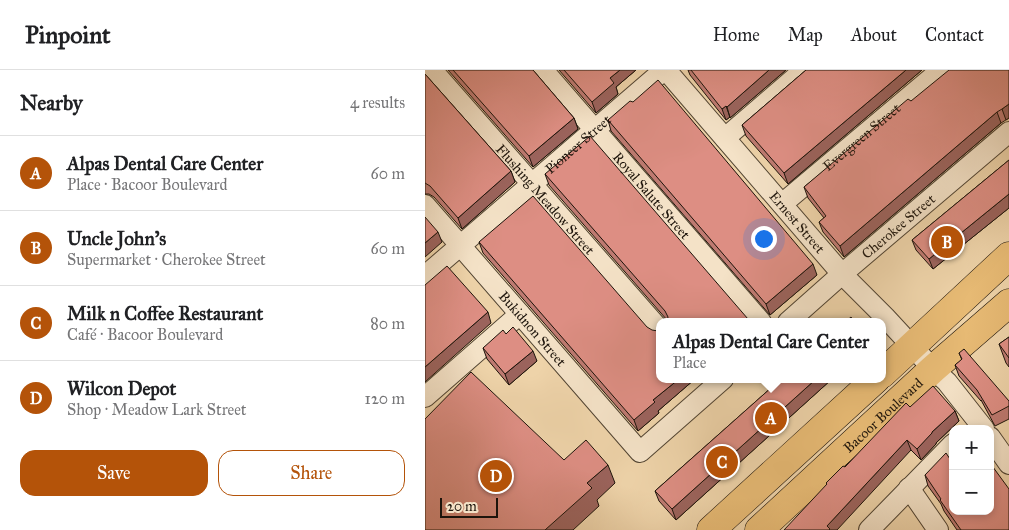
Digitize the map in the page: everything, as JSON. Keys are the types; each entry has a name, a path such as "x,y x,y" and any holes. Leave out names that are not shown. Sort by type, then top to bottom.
{"main road":[{"path":"886,370 1009,256"},
{"name":"Bacoor Boulevard","path":"759,530 933,369 1009,303"},
{"path":"711,530 872,383"}],"street":[{"name":"Flushing Meadow Street","path":"432,70 656,325"},
{"name":"Royal Salute Street","path":"543,70 758,318"},
{"name":"Pioneer Street","path":"425,276 665,70"},
{"name":"Ernest Street","path":"665,70 843,274 886,318"},
{"path":"725,138 804,70"},
{"name":"Evergreen Street","path":"782,204 941,70"},
{"name":"Cherokee Street","path":"793,318 1009,132"},
{"name":"Bukidnon Street","path":"425,205 640,452 711,383"},
{"path":"425,397 520,314"},
{"name":"Ernest Street","path":"886,318 947,382 976,425"},
{"path":"994,443 1009,464"},
{"path":"869,530 949,448"},
{"path":"909,488 939,530"}],"building":[{"path":"453,70 533,70 574,118 529,156"},
{"path":"564,70 620,70 610,78 614,83 592,102"},
{"path":"691,70 769,70 727,107 722,109"},
{"path":"806,70 906,70 784,173 742,125"},
{"path":"949,70 1009,70 1009,104 997,112 840,246 819,222 826,216 804,187 908,99 911,101"},
{"path":"425,74 511,171 458,218 430,186 425,183"},
{"path":"658,80 813,264 766,304 608,120 630,101 633,102"},
{"path":"590,136 747,318 668,318 665,311 545,174"},
{"path":"1009,160 1009,194 929,259 912,240"},
{"path":"533,196 647,327 656,331 656,383 674,383 653,400 655,402 634,420 479,242"},
{"path":"425,217 438,232 425,243"},
{"path":"447,266 488,312 425,367 425,285"},
{"path":"513,327 533,351 505,374 483,348 503,330 506,334"},
{"path":"1009,337 1009,358 999,344"},
{"path":"964,349 1009,401 1009,406 992,415 977,390 955,365 962,359 959,353"},
{"path":"471,372 564,460 586,440 608,465 587,483 592,488 545,530 425,530 425,419"},
{"path":"776,383 812,383 672,509 655,491"},
{"path":"933,386 955,411 917,449 907,440 827,526 829,530 784,530 826,483 843,466 845,467 906,403 910,407"},
{"path":"946,453 949,458 949,513 940,500 925,475"},
{"path":"994,468 1009,489 1009,530 961,530 950,515 994,515"}],"place":[{"name":"Uncle John's","path":"947,242"},
{"name":"Alpas Dental Care Center","path":"771,418"},
{"name":"Milk n Coffee Restaurant","path":"722,462"},
{"name":"Wilcon Depot","path":"496,476"}]}
